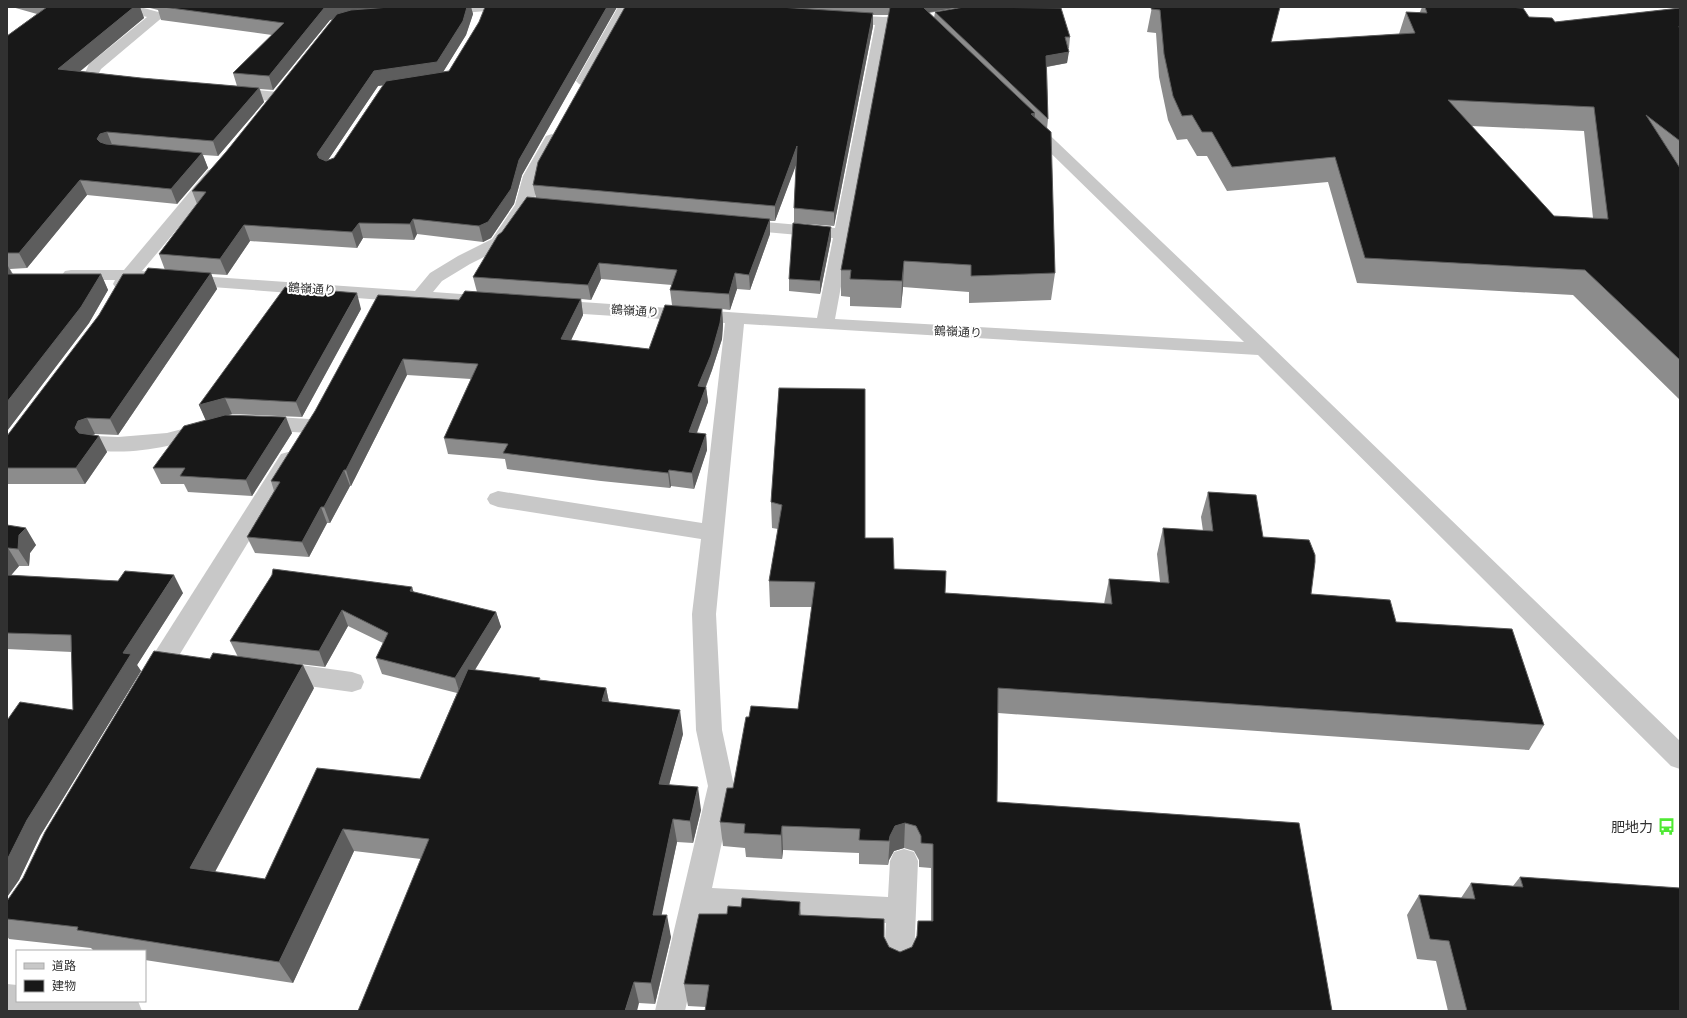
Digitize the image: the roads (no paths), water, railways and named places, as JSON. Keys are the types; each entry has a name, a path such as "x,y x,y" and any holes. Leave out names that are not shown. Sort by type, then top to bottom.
{"street":[{"path":"125,7 162,13 94,67 91,75 101,80 132,83"},
{"path":"575,97 625,7"},
{"path":"830,18 928,22 906,7"},
{"path":"431,12 483,12"},
{"path":"825,324 883,21"},
{"path":"268,109 287,85"},
{"path":"216,91 278,97"},
{"path":"1016,112 1263,349 1680,758"},
{"path":"420,297 436,277 464,260 498,243 532,206 531,176 560,124"},
{"path":"112,301 129,275 216,162"},
{"path":"723,223 842,234"},
{"name":"鶴嶺通り","path":"53,275 129,275 375,303 420,297 507,303"},
{"name":"鶴嶺通り","path":"538,305 825,324 1263,349"},
{"path":"670,1011 721,786 709,730 704,614 735,318"},
{"path":"140,698 176,659 320,406"},
{"path":"95,443 118,444 167,440 232,423 309,426"},
{"path":"498,499 713,533"},
{"path":"258,670 352,682"},
{"path":"899,959 904,861"},
{"path":"695,900 902,911"},
{"path":"42,1002 127,1011"}],"place":[{"name":"肥地力","path":"1666,827"}]}
